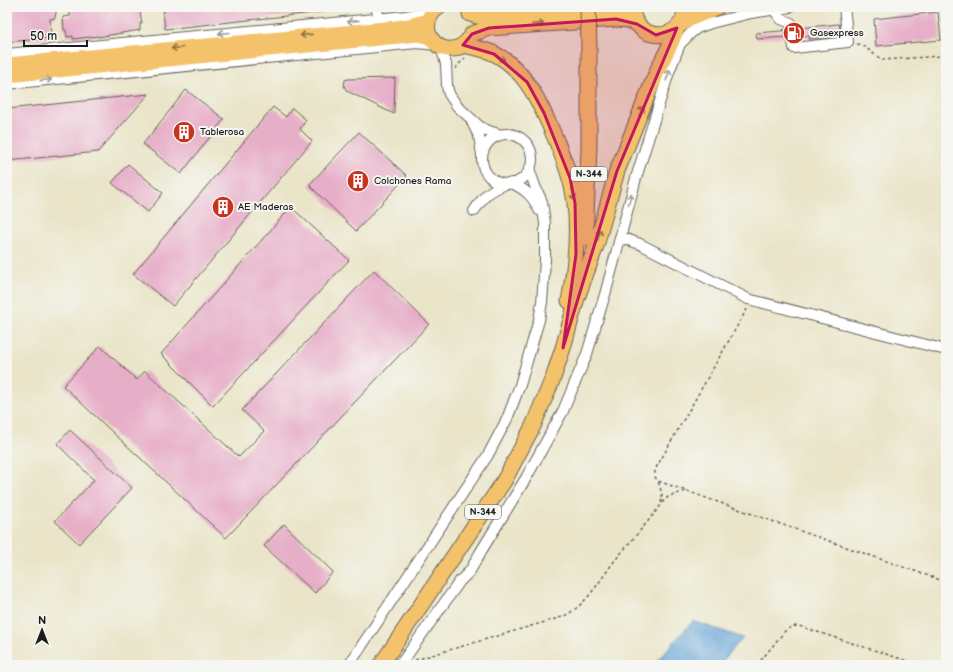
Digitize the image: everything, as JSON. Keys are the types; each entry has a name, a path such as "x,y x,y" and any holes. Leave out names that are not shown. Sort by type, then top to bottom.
{"highway":[{"name":"N-344","path":"381,665 504,481 536,420 563,348 577,298 586,234 590,148 588,7"},
{"path":"466,10 477,16 486,17 604,7"},
{"path":"632,7 633,16 637,24 648,33 656,35 670,33 691,18 717,7"},
{"path":"577,298 596,246 617,171 658,69 683,18 685,7"},
{"path":"466,10 472,20 473,27 467,44"},
{"path":"433,13 427,26 436,44 449,49 467,44 489,28 616,19 628,20 637,24"},
{"path":"467,44 494,54 503,60 527,82 544,113 570,178 575,203 576,254 564,331 563,348"}],"main road":[{"path":"7,64 396,27 409,25 433,13"},
{"path":"7,76 418,35 436,44"}],"street":[{"path":"376,7 379,18"},
{"path":"402,662 460,581 470,571 526,478 563,411 587,354 636,178 669,72 680,44 697,28 711,23 773,8 790,7"},
{"path":"773,8 781,19 791,23 794,48 848,42 844,7"},
{"path":"7,54 433,13"},
{"path":"7,84 417,43 436,44 451,72"},
{"path":"467,44 452,56 451,72 447,86 449,94 457,106 470,118 486,130 501,135"},
{"path":"470,118 479,136 482,161 486,173 484,196"},
{"path":"474,211 484,196 494,189 518,181 525,176 531,162 531,154 528,146 523,140 509,134 501,135 488,142 482,155"},
{"path":"349,665 474,477 507,419 520,385 539,320 544,281 545,223 542,202 529,169"},
{"path":"486,173 498,182 508,184 527,192 536,202 545,223"},
{"path":"620,237 640,244 752,300 946,350"}],"path":[{"path":"848,42 862,45 882,60 942,56 946,62"},
{"path":"451,72 460,62 467,44"},
{"path":"661,504 662,494 654,474 656,468 752,300"},
{"path":"658,481 946,582"},
{"path":"402,662 410,662 570,614 587,598 661,504 669,496 686,491"},
{"path":"757,665 789,627 799,626 920,665"}],"highlighted area":[{"path":"616,19 637,24 656,35 677,28 617,171 563,348 576,254 575,203 570,178 544,113 527,82 494,54 463,45 472,34 489,28"}],"water":[{"path":"693,621 743,638 719,665 653,665"}],"building":[{"path":"7,7 57,7 55,18 50,19 51,38 7,42"},
{"path":"70,7 139,7 142,23 140,23 140,30 98,37 73,39 73,36 67,37 66,30 64,30 63,17 70,16"},
{"path":"164,7 323,7 323,12 165,29 163,12 165,11"},
{"path":"938,12 941,40 876,46 874,19"},
{"path":"839,24 841,36 809,39 809,36 799,36 798,28"},
{"path":"784,29 786,37 757,39 756,33 781,31"},
{"path":"395,78 394,114 347,91 344,86 345,80 348,79"},
{"name":"Tablerosa","path":"186,90 224,119 181,174 143,144"},
{"path":"149,94 98,152 7,161 7,109"},
{"name":"AE Maderas","path":"273,107 286,117 292,108 306,120 300,129 312,141 173,306 133,274"},
{"name":"Colchones Rama","path":"359,132 407,176 356,231 309,185"},
{"path":"128,164 163,193 148,212 112,183"},
{"path":"291,207 349,260 213,406 161,354"},
{"path":"374,270 429,324 226,538 63,386 100,346 137,380 145,371 239,457 264,431 242,410"},
{"path":"70,430 132,488 79,544 55,521 94,480 57,444"},
{"path":"284,524 333,572 315,593 264,546"}],"place":[{"name":"Gasexpress","path":"794,33"},
{"name":"Tablerosa","path":"184,132"},
{"name":"Colchones Rama","path":"358,181"},
{"name":"AE Maderas","path":"223,207"}]}
